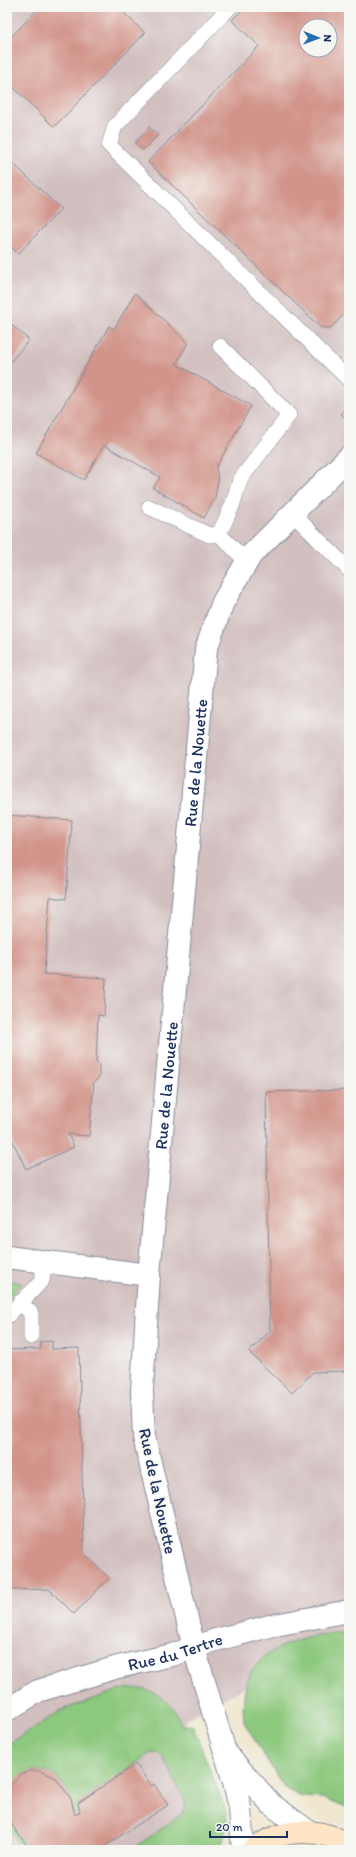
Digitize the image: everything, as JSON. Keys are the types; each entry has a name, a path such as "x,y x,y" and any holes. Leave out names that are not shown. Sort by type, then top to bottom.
{"main road":[{"path":"253,1850 263,1843 293,1832 309,1832 334,1837 349,1845"}],"street":[{"name":"Rue de la Nouette","path":"243,1850 240,1808 227,1755 194,1648 144,1437 142,1391 149,1275 206,649 223,602 250,555 349,457"},
{"path":"7,1257 149,1275"},
{"name":"Rue du Tertre","path":"7,1710 38,1690 270,1626 349,1611"},
{"name":"Rue de la Nouette","path":"227,1755 272,1806 309,1832"}],"lane":[{"path":"230,7 115,126 109,145 347,373"},
{"path":"219,534 232,506 240,480 289,415 220,346"},
{"path":"149,507 209,535 219,534"},
{"path":"292,514 347,564"},
{"path":"219,534 247,562"},
{"path":"7,1316 30,1291 38,1286 42,1280 42,1262"},
{"path":"20,1302 31,1313 31,1337"}],"path":[{"path":"7,1840 14,1850"}],"shaded area":[{"path":"7,7 349,7 349,1636 346,1634 185,1719 202,1810 153,1850 7,1850"}],"green space":[{"path":"7,1280 22,1283 7,1298"},
{"path":"349,1632 349,1809 322,1798 302,1797 286,1789 245,1724 243,1707 245,1690 250,1674 259,1662 271,1652 285,1645 301,1640 334,1633"},
{"path":"131,1688 149,1691 163,1698 174,1710 182,1726 192,1724 227,1814 227,1826 220,1850 131,1850 182,1814 186,1802 163,1758 158,1753 151,1753 78,1803 80,1812 75,1815 71,1800 60,1781 48,1772 40,1770 26,1773 19,1777 9,1790 7,1798 7,1745 62,1710 119,1690"},
{"path":"7,1798 10,1819 15,1831 28,1847 23,1850 7,1827"}],"building":[{"path":"40,7 118,7 145,33 54,127 7,81 7,41"},
{"path":"245,7 349,7 349,309 331,328 321,328 148,162 259,46 232,20"},
{"path":"149,127 158,135 143,150 135,143"},
{"path":"7,158 61,209 18,254 7,243"},
{"path":"135,293 188,343 176,364 251,406 216,467 218,480 215,498 204,518 153,488 160,477 104,445 84,480 36,453 109,326 114,329"},
{"path":"7,321 29,340 7,366"},
{"path":"349,405 349,417 347,419 341,414"},
{"path":"7,815 72,820 66,899 50,897 44,974 106,978 104,1016 98,1015 96,1061 99,1065 99,1078 94,1082 89,1136 68,1134 74,1147 26,1169 7,1129"},
{"path":"349,1090 349,1371 313,1372 292,1393 249,1352 270,1331 266,1092"},
{"path":"52,1341 52,1349 79,1348 84,1553 109,1578 74,1614 49,1589 7,1590 7,1350 41,1349 40,1342"},
{"path":"136,1764 151,1786 154,1784 168,1805 99,1850 23,1850 28,1847 13,1827 8,1813 7,1798 10,1786 20,1775 29,1771 40,1771 56,1778 71,1799 75,1815 80,1812 78,1803"}]}
